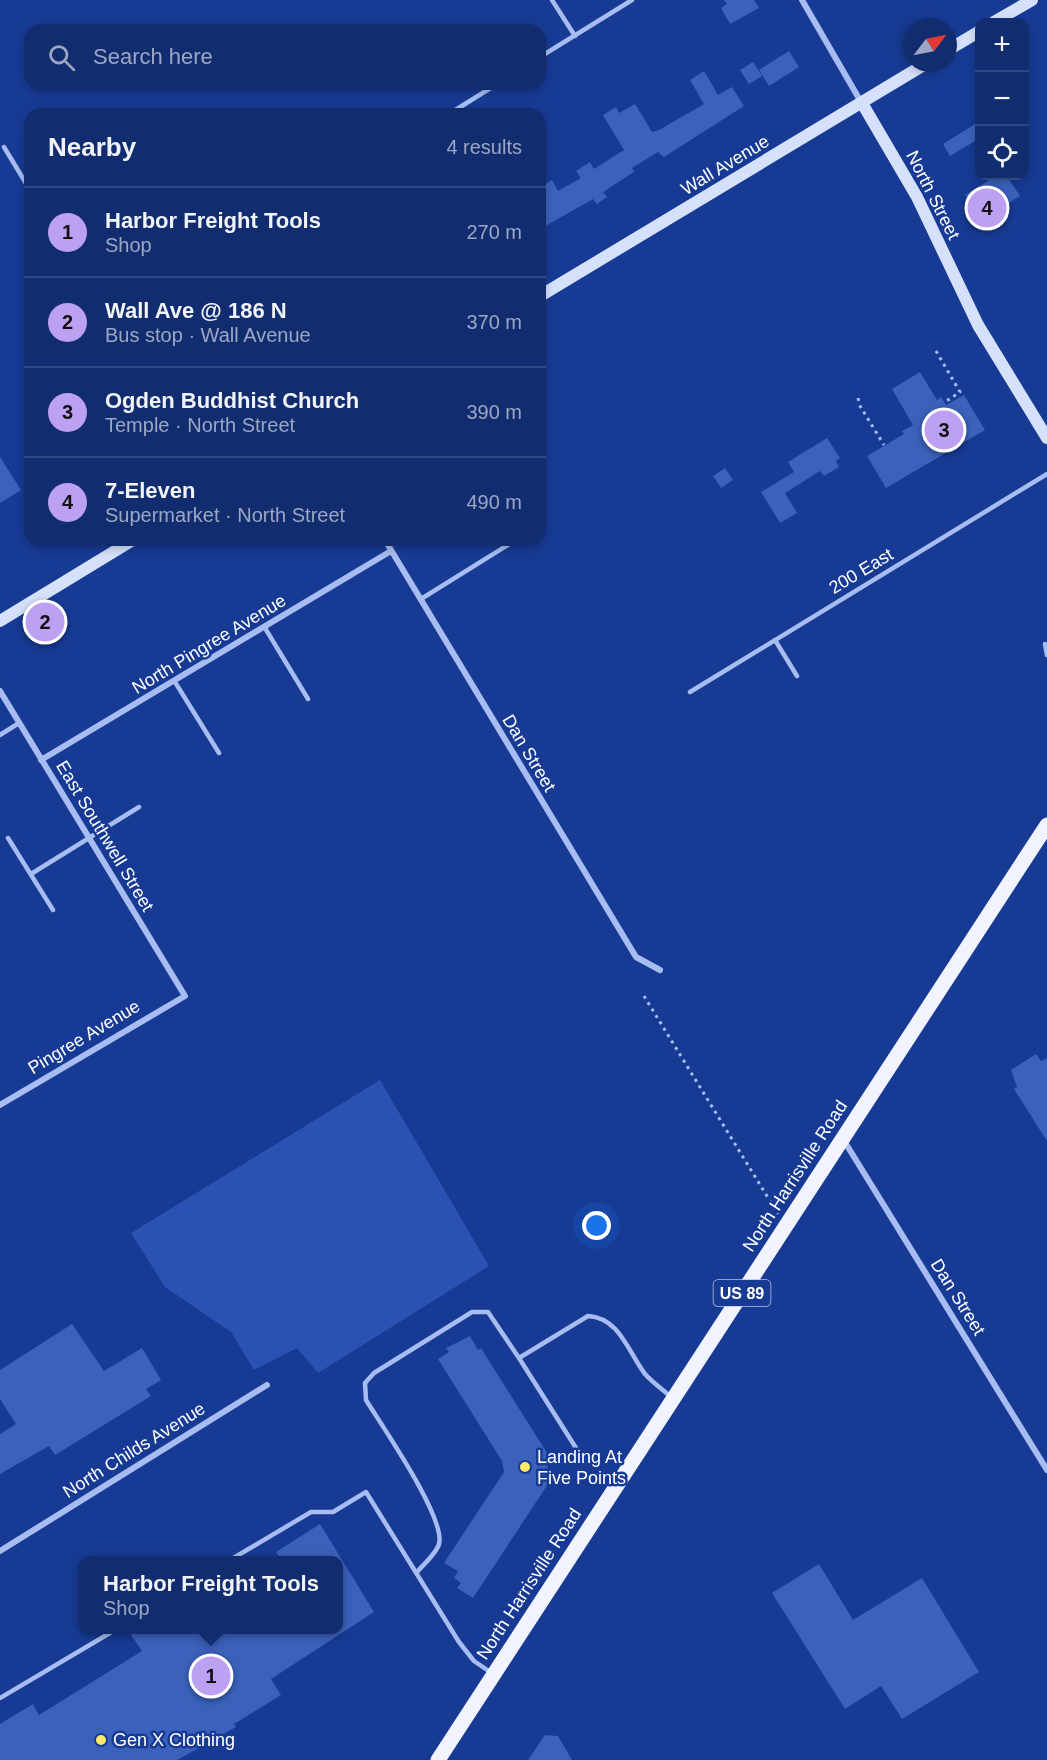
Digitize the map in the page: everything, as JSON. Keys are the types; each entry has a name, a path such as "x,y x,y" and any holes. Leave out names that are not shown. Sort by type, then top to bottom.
{"main road":[{"path":"1001,18 1032,0"},
{"path":"957,45 975,34"},
{"name":"Wall Avenue","path":"546,292 912,72"},
{"name":"North Street","path":"862,102 917,197 974,317 1047,438"},
{"path":"0,621 123,546"},
{"name":"North Harrisville Road","path":"438,1760 1047,825"}],"street":[{"name":"North Street","path":"802,0 862,102"},
{"name":"Dan Street","path":"388,546 636,957 660,969"},
{"name":"North Pingree Avenue","path":"41,760 391,551"},
{"name":"East Southwell Street","path":"0,691 184,996"},
{"name":"Pingree Avenue","path":"0,1105 184,996"},
{"name":"Dan Street","path":"843,1138 1047,1470"},
{"name":"North Childs Avenue","path":"0,1551 267,1385"}],"lane":[{"path":"552,0 574,36"},
{"path":"546,53 632,0"},
{"path":"459,108 487,90"},
{"path":"4,147 24,180"},
{"name":"200 East","path":"690,693 1047,474"},
{"path":"421,599 506,546"},
{"path":"265,628 308,699"},
{"path":"775,640 796,676"},
{"path":"1045,644 1047,655"},
{"path":"175,682 219,753"},
{"path":"0,735 19,723"},
{"path":"31,874 139,807"},
{"path":"8,838 53,910"},
{"path":"416,1573 438,1545 440,1527 430,1506 366,1400 365,1383 374,1373 472,1312 488,1312 576,1448"},
{"path":"519,1358 588,1316 598,1317 612,1324 646,1376 674,1399"},
{"path":"237,1556 311,1512 333,1512 366,1492 474,1662 494,1675"},
{"path":"0,1698 107,1634"}],"path":[{"path":"936,351 960,392 945,402"},
{"path":"858,398 860,406 884,445"},
{"path":"644,996 786,1227"}],"shaded area":[{"path":"380,1080 489,1266 318,1373 297,1348 254,1370 231,1332 165,1287 131,1233"}],"building":[{"path":"724,0 754,0 759,8 730,24 721,8 727,4"},
{"path":"789,51 799,67 769,86 759,70"},
{"path":"753,62 762,76 749,84 740,70"},
{"path":"704,71 718,95 732,87 744,106 664,157 658,152 632,168 634,172 603,192 607,197 597,204 593,199 546,226 546,184 552,180 558,191 581,178 576,171 590,162 594,169 624,150 603,115 616,107 619,113 635,104 652,132 659,130 704,104 690,80"},
{"path":"975,124 975,141 950,156 943,144"},
{"path":"989,180 1010,180 1020,196 981,220 965,195"},
{"path":"920,372 937,400 941,397 946,405 964,395 985,430 886,488 867,456 904,434 902,431 913,425 892,389"},
{"path":"827,438 840,458 836,461 839,467 824,476 820,471 785,493 797,513 780,523 761,492 794,472 788,462"},
{"path":"0,457 21,490 0,503"},
{"path":"725,468 733,480 721,488 713,476"},
{"path":"1036,1054 1041,1061 1047,1058 1047,1141 1014,1089 1017,1087 1011,1070"},
{"path":"72,1324 104,1371 142,1348 161,1380 146,1389 151,1396 55,1455 49,1446 0,1474 0,1434 16,1424 0,1399 0,1370"},
{"name":"Landing At Five Points","path":"470,1336 478,1350 481,1348 547,1453 548,1484 473,1598 457,1588 461,1583 454,1578 458,1571 444,1563 504,1472 502,1461 438,1359 449,1352 446,1348"},
{"path":"320,1524 340,1556 278,1556 276,1552"},
{"path":"343,1561 374,1612 343,1632"},
{"path":"819,1564 853,1620 922,1578 979,1672 902,1719 881,1686 845,1709 772,1593"},
{"path":"340,1634 271,1679 281,1695 234,1724 236,1727 177,1760 0,1760 0,1724 33,1704 39,1715 142,1651 131,1635"},
{"path":"545,1735 558,1736 572,1760 528,1760"}],"place":[{"name":"7-Eleven","path":"987,208"},
{"name":"Ogden Buddhist Church","path":"944,430"},
{"name":"Wall Ave @ 186 N","path":"45,622"},
{"name":"Landing At Five Points","path":"525,1467"},
{"name":"Harbor Freight Tools","path":"211,1676"},
{"name":"Gen X Clothing","path":"101,1740"}]}
